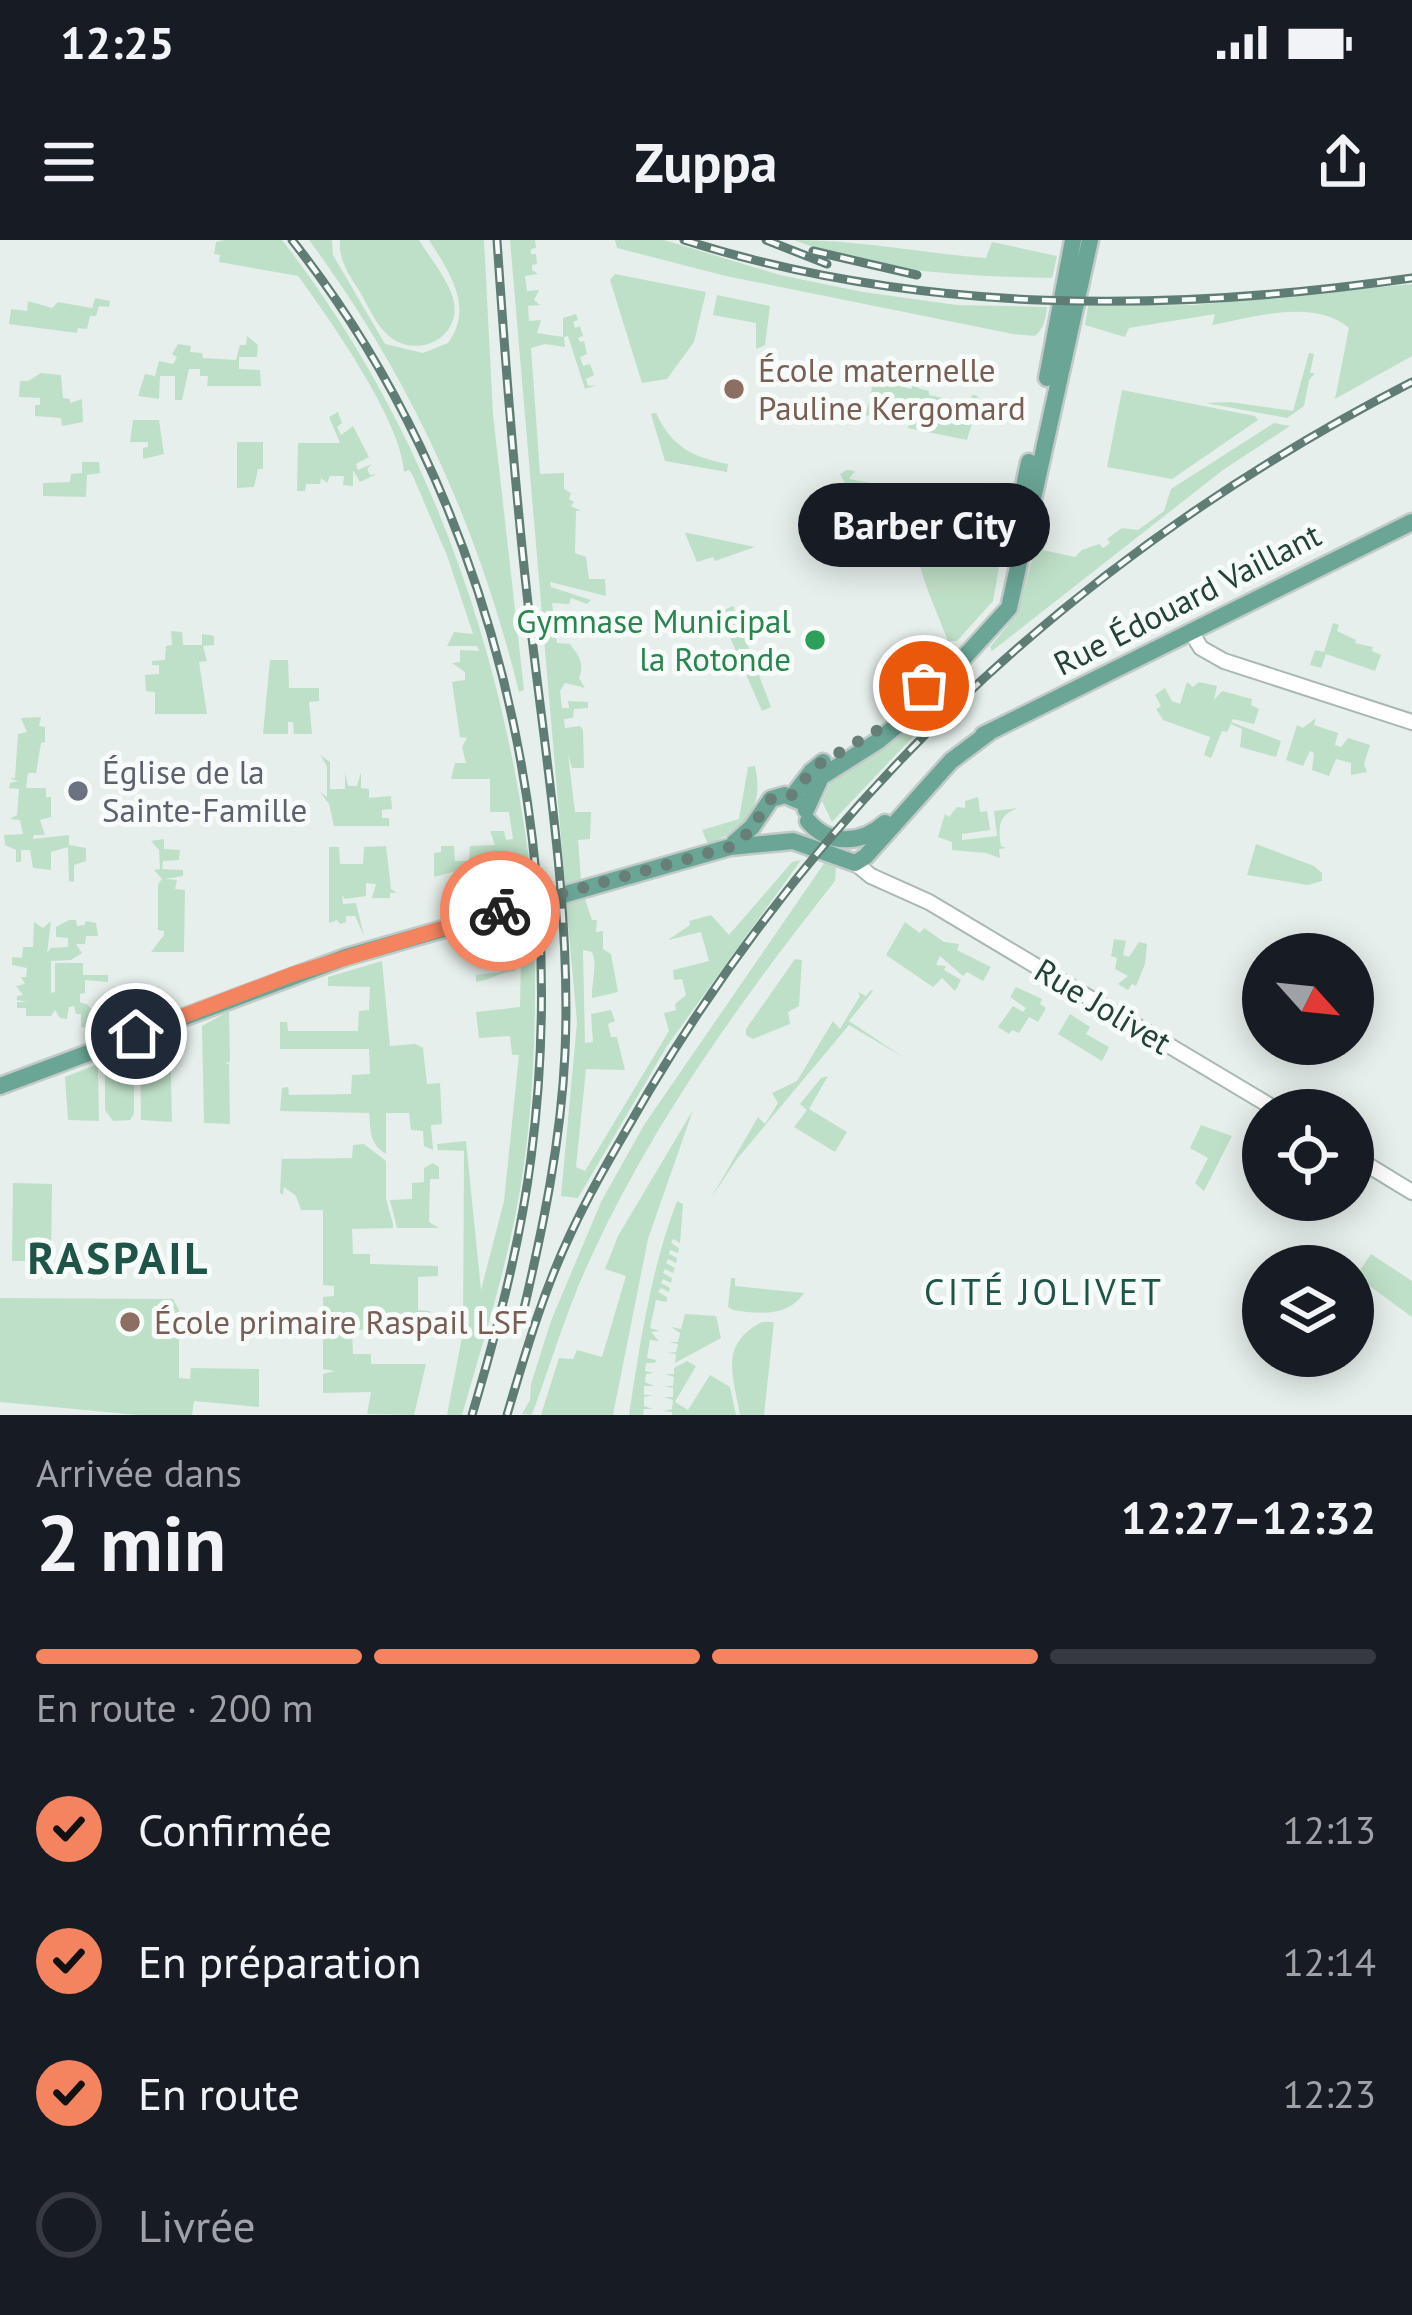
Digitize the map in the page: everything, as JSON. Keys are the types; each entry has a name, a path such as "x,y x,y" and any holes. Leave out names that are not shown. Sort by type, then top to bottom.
{"main road":[{"path":"793,842 804,833 802,809 816,766 896,715 999,604 1073,240"},
{"path":"802,809 821,777 878,741 919,707 1010,608 1090,240"},
{"name":"Rue Édouard Vaillant","path":"802,809 816,831 832,837 866,836 882,826 952,750 1412,522"},
{"name":"Rue Édouard Vaillant","path":"855,863 951,761 991,731"},
{"path":"730,847 748,833 771,799 802,809"},
{"path":"761,812 762,829 773,841"},
{"path":"0,1086 346,957 730,847 793,842 855,863"}],"street":[{"path":"1191,632 1201,648 1224,661 1412,722"},
{"name":"Rue Jolivet","path":"855,863 871,876 929,902 1242,1089"},
{"path":"1374,1169 1412,1192"}],"green space":[{"path":"282,240 380,389 419,467 481,633 521,805 533,893 491,903 490,899 521,890 515,857 469,874 467,868 434,877 434,853 441,852 441,846 454,846 455,861 469,861 470,846 495,845 490,831 504,831 506,840 513,839 509,812 490,812 490,779 451,779 455,763 466,763 462,747 467,738 460,737 452,682 465,680 465,672 452,663 460,662 460,650 479,651 477,646 447,646 454,632 473,634 448,558 412,474 404,472 391,426 362,371 298,276 219,262 220,255 214,254 216,242"},
{"path":"309,240 332,240 333,255 385,344 423,353 448,343 459,316 456,290 429,240 484,240 493,414 524,690 519,692 483,571 437,456 379,346"},
{"path":"340,240 419,240 453,298 452,323 446,332 438,340 416,346 388,335 346,268"},
{"path":"510,240 535,240 531,254 536,254 537,264 532,270 538,274 525,276 527,291 539,290 534,300 540,305 528,306 529,321 541,320 537,333 563,337 563,318 576,314 578,320 573,322 575,328 580,326 583,336 578,338 584,341 587,354 580,357 594,375 586,379 588,386 597,385 585,389 568,336 565,347 531,348 540,474 564,473 564,489 574,502 571,506 581,511 576,511 575,553 586,557 589,579 605,579 606,596 550,582 551,587 591,600 587,604 571,598 569,604 552,603 554,619 580,625 571,624 571,637 556,637 557,643 570,644 578,655 579,678 585,688 565,683 560,691 562,708 569,708 568,701 588,702 588,708 574,709 573,718 564,719 565,728 580,726 583,730 584,768 572,768 568,754 575,812 591,812 590,839 578,840 581,880 565,884"},
{"path":"615,240 664,240 780,275 863,292 957,305 1047,307 1046,315 1035,336 1013,334 726,276 617,248"},
{"path":"794,240 986,258 992,242 1057,256 1052,278 987,276 856,260"},
{"path":"615,274 706,292 694,342 667,379 642,383 610,280"},
{"path":"1412,284 1412,356 1335,399 1349,328 1319,314 1283,312 1212,325 1215,314 1129,328 1125,337 1085,325 1088,306 1194,305"},
{"path":"717,295 770,306 765,345 756,349 756,323 713,315"},
{"path":"95,298 110,301 109,307 99,306 87,329 78,328 77,333 9,324 11,309 27,311 28,301 52,308 58,302 92,308"},
{"path":"247,336 258,345 257,357 239,357 239,369 260,370 261,386 207,386 208,376 200,376 200,369 189,369 182,400 175,400 175,376 160,376 159,399 138,396 145,374 155,376 159,361 173,364 178,344 191,346 190,352 202,353 203,358 236,360"},
{"path":"1309,353 1314,354 1310,373 1315,373 1304,406 1287,418 1206,403 1293,411"},
{"path":"41,373 61,375 63,398 70,403 82,399 83,422 62,426 61,418 35,416 40,398 19,397 20,381"},
{"path":"917,376 918,388 929,395 970,404 972,395 978,396 975,408 909,421 889,414 885,419 866,415 874,378 911,389"},
{"path":"1122,390 1258,420 1172,479 1107,467"},
{"path":"338,412 341,435 353,426 369,457 356,464 358,470 372,464 367,469 370,475 377,474 360,482 353,470 353,486 343,485 344,476 330,476 327,483 321,478 320,484 306,484 305,491 297,491 298,443 340,443 329,417"},
{"path":"656,413 676,442 694,454 728,464 727,472 665,461 651,414"},
{"path":"975,413 967,440 908,428 909,424"},
{"path":"133,420 159,420 164,454 143,459 148,442 130,442"},
{"path":"1274,423 1290,426 1223,470 992,651 990,647 1018,613 1036,543 1048,542 1043,550 1075,557 1099,544 1103,548 1122,528 1138,530 1164,511 1171,489"},
{"path":"237,442 263,442 263,469 258,469 254,487 237,488"},
{"path":"82,462 99,462 100,473 87,475 86,497 43,496 43,483 70,482 71,474 82,473"},
{"path":"855,471 849,479 994,507 991,517 847,487 840,474"},
{"path":"915,524 1003,544 993,601 957,641 948,641 925,582 916,551"},
{"path":"685,533 755,547 697,562"},
{"path":"733,606 771,707 762,711 722,619 722,611"},
{"path":"1333,623 1355,643 1373,647 1381,655 1375,671 1326,654 1321,668 1310,665 1315,650 1324,652"},
{"path":"171,631 182,632 183,645 202,645 202,634 214,636 214,645 203,646 207,661 199,662 207,714 155,714 155,692 146,691 145,675 159,674 159,665 152,661 165,660 166,646 172,645"},
{"path":"270,660 288,660 289,688 319,688 319,701 309,702 312,734 294,734 293,722 288,722 288,734 263,734"},
{"path":"1187,682 1193,687 1199,682 1217,686 1214,700 1222,691 1252,699 1251,705 1259,709 1254,724 1231,722 1281,741 1276,757 1240,747 1242,729 1231,724 1227,732 1222,731 1211,758 1204,755 1210,737 1163,720 1156,709 1161,706 1155,695 1165,688 1172,701 1180,704"},
{"path":"41,717 45,742 36,773 28,773 26,788 46,788 51,817 40,820 45,835 33,839 69,835 69,845 86,848 86,861 74,865 74,882 69,881 68,847 51,852 51,870 33,868 30,850 21,850 21,862 16,862 16,850 5,845 4,835 23,834 20,820 10,819 17,815 19,789 9,788 18,781 9,778 15,778 18,734 27,732 21,718"},
{"path":"1316,718 1314,725 1338,733 1335,745 1341,747 1348,738 1370,745 1364,764 1367,772 1351,775 1351,763 1336,759 1329,776 1312,770 1314,753 1310,751 1303,766 1286,760 1297,725 1303,728"},
{"path":"919,720 926,723 832,822 822,801 832,779 870,758"},
{"path":"320,755 330,762 330,789 345,789 345,772 348,786 357,786 361,772 361,788 369,789 369,798 391,796 392,809 382,810 389,826 334,826 329,804 320,792 327,797 327,766"},
{"path":"755,766 757,793 750,814 733,831 708,844 702,830 739,819 748,767"},
{"path":"978,797 980,812 987,811 990,830 962,834 962,840 997,836 994,811 1018,808 1001,822 1001,846 1006,848 999,849 1000,858 952,850 952,842 938,837 945,814 949,817 957,807 965,808 965,801"},
{"path":"164,839 164,849 180,850 179,860 163,861 162,869 183,870 183,876 165,879 177,880 175,889 185,890 184,952 151,952 164,931 158,930 162,879 154,870 160,869 159,850 151,841"},
{"path":"1256,844 1314,866 1322,873 1322,881 1308,885 1247,875"},
{"path":"386,846 391,889 397,893 372,898 376,884 366,883 366,896 345,899 342,895 343,904 356,903 364,936 355,916 346,916 340,924 337,920 329,923 329,847 339,847 340,864 363,864 364,847"},
{"path":"801,860 667,1046 578,1198 561,1196 577,1022 566,902 585,899 592,920 597,920 596,932 603,931 603,949 611,954 618,992 592,998 594,957 583,950 585,1043 593,1042 591,1014 611,1010 615,1021 608,1024 611,1037 617,1037 625,1070 586,1069 576,1167 585,1171 669,1031 664,1013 676,1010 675,1004 686,995 682,979 674,980 673,970 709,961 701,932 668,940 690,925 689,921 711,915 729,935 792,862"},
{"path":"825,862 836,868 835,881 735,1014 617,1203 584,1272 534,1409 531,1415 522,1414 551,1321 601,1202 644,1125"},
{"path":"527,913 527,922 534,922 535,1004 524,1165 504,1266 462,1415 447,1415 463,1332 464,1151 438,1150 437,1144 466,1141 481,1290 504,1201 519,1055 512,1055 510,1036 479,1038 476,1012 520,1007 521,957 516,957 515,971 476,982 476,975 500,972 499,941 516,937 514,922 506,920"},
{"path":"76,920 77,926 85,921 96,923 98,936 86,936 85,944 76,944 82,953 71,960 51,961 51,993 55,992 55,963 83,963 83,975 108,975 108,982 85,980 85,993 80,994 80,1002 107,1029 89,1038 74,1006 69,1007 67,1019 55,1010 51,1016 26,1016 26,1008 17,1008 17,1002 27,1002 17,1000 23,995 16,986 25,984 21,977 26,977 27,968 12,965 12,957 22,958 23,947 33,947 34,922 43,928 51,921 47,953 51,948 68,947 68,938 56,937 56,927"},
{"path":"905,922 920,933 924,928 944,942 959,944 957,950 991,967 983,981 967,972 963,976 940,956 936,965 946,966 944,970 961,980 955,991 942,978 933,987 886,955"},
{"path":"1114,939 1126,941 1123,955 1129,957 1139,942 1147,944 1136,986 1128,990 1118,984 1128,976 1115,969"},
{"path":"795,959 802,960 799,1006 788,1012 790,1024 753,1039 746,1035 746,1029"},
{"path":"382,961 390,1046 423,1048 427,1084 440,1083 442,1124 431,1125 433,1150 424,1146 423,1131 411,1130 409,1113 386,1113 386,1154 374,1141 369,1113 280,1111 282,1088 288,1087 289,1095 351,1094 352,1075 370,1074 369,1049 280,1049 280,1022 287,1022 288,1031 358,1031 359,1011 369,1010 370,987 328,986 328,977"},
{"path":"1016,987 1042,999 1040,1004 1046,1008 1038,1022 1029,1017 1019,1033 1012,1030 1009,1034 998,1027 1013,1006 1023,1012 1026,1008 1010,997"},
{"path":"871,990 849,1021 903,1057 849,1025 737,1159 711,1198 758,1117 765,1124 778,1103 772,1093 797,1081 833,1021 840,1029 858,992 866,996"},
{"path":"229,1011 230,1062 225,1063 229,1064 230,1124 204,1123 202,1026"},
{"path":"1070,1014 1090,1027 1086,1034 1109,1047 1102,1061 1058,1034"},
{"path":"170,1037 172,1122 141,1120 140,1048"},
{"path":"134,1050 134,1114 130,1120 113,1121 105,1110 105,1061"},
{"path":"98,1064 99,1121 68,1120 65,1077"},
{"path":"828,1076 809,1109 847,1132 835,1152 794,1127 807,1110 800,1104"},
{"path":"693,1110 648,1239 613,1415 541,1415 559,1358 573,1359 577,1350 602,1357 626,1276 605,1269 618,1236"},
{"path":"1201,1125 1232,1136 1204,1191 1195,1183 1208,1158 1190,1148"},
{"path":"364,1144 386,1161 386,1199 393,1228 352,1229 353,1254 370,1254 370,1264 438,1266 438,1276 418,1277 418,1310 430,1311 430,1328 352,1330 353,1354 371,1354 371,1364 426,1364 414,1415 367,1414 371,1392 323,1393 323,1374 335,1371 323,1369 323,1297 334,1296 334,1286 323,1285 323,1210 301,1210 296,1196 284,1187 283,1195 280,1193 282,1151 282,1159 352,1158 353,1145"},
{"path":"433,1163 439,1167 439,1179 430,1179 429,1222 439,1228 397,1228 390,1200 412,1199 412,1183 424,1182 424,1168"},
{"path":"13,1183 52,1184 51,1261 12,1261"},
{"path":"677,1201 683,1204 680,1243 673,1239 671,1243 679,1248 678,1253 670,1250 669,1254 677,1258 676,1263 668,1259 666,1263 675,1268 673,1273 665,1269 663,1273 672,1278 671,1283 663,1279 661,1283 669,1292 661,1288 658,1292 667,1302 656,1300 650,1328 660,1331 651,1332 659,1341 650,1340 647,1358 656,1360 646,1363 645,1371 654,1373 646,1374 645,1382 654,1386 644,1386 644,1395 653,1395 644,1397 644,1406 653,1409 629,1415 653,1280"},
{"path":"1374,1256 1412,1281 1412,1317 1374,1289"},
{"path":"731,1278 735,1286 804,1293 781,1310 733,1310 728,1307"},
{"path":"0,1298 173,1299 179,1310 179,1378 190,1379 191,1368 259,1369 259,1407 194,1401 192,1415 138,1415 0,1402"},
{"path":"685,1314 716,1316 721,1338 675,1363 676,1354 667,1353 676,1352 678,1344 669,1342 678,1342 680,1333 671,1327 681,1329"},
{"path":"762,1322 774,1322 764,1415 740,1415 734,1351 739,1340"},
{"path":"687,1361 696,1366 675,1402 688,1410 710,1375 730,1387 736,1415 663,1411 672,1409 673,1400 664,1397 673,1397 673,1388 664,1386 673,1386 674,1377 665,1374 674,1374 674,1368"}],"railway":[{"path":"292,240 362,339 420,446 467,558 502,675 526,795 539,917 541,1038 531,1158 507,1288 472,1415"},
{"path":"497,240 521,539 565,949 563,1086 544,1216 523,1313"},
{"path":"684,240 773,265 863,282 1045,300 1229,297 1412,278"},
{"path":"766,240 827,264"},
{"path":"813,251 917,275"},
{"path":"507,1415 560,1257 649,1091 722,979 801,873 887,774 980,682 1079,597 1184,519 1295,447 1412,382"}],"way so far":[{"path":"500,911 730,847 748,833 771,799 791,796 816,766 883,727 924,686"}],"place":[{"name":"École maternelle Pauline Kergomard","path":"734,389"},
{"name":"Gymnase Municipal la Rotonde","path":"815,640"},
{"name":"Barber City","path":"924,686"},
{"name":"Église de la Sainte-Famille","path":"78,791"},
{"name":"École primaire Raspail LSF","path":"130,1322"}],"district":[{"name":"RASPAIL","path":"119,1258"},
{"name":"CITÉ JOLIVET","path":"1044,1292"}],"route":[{"path":"136,1034 293,974 500,911"}]}
